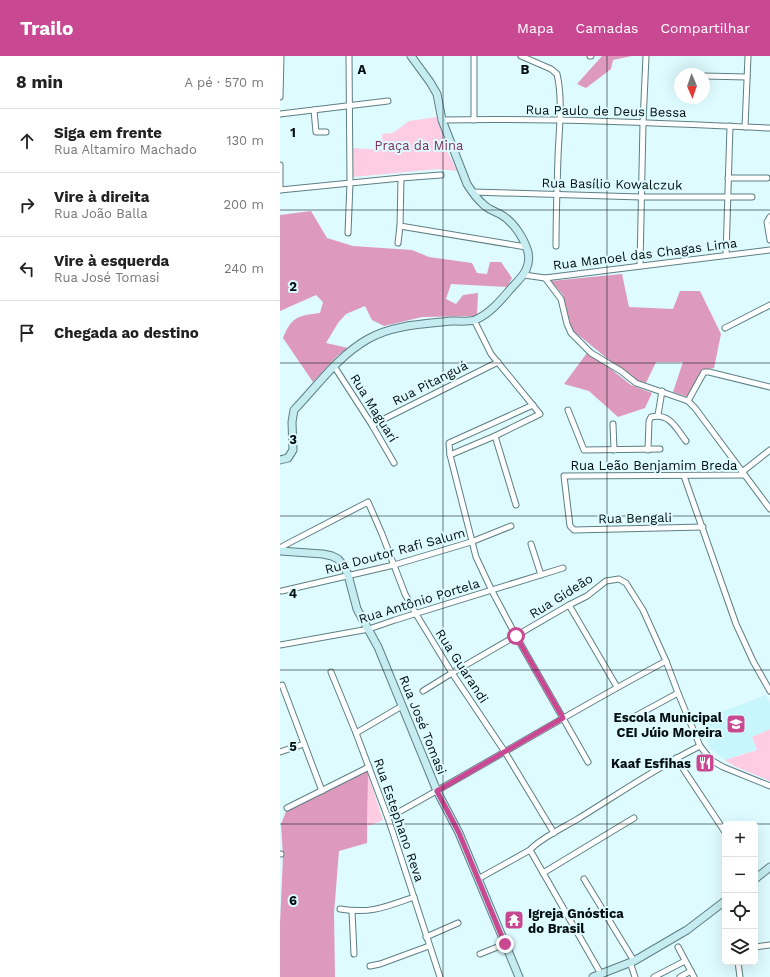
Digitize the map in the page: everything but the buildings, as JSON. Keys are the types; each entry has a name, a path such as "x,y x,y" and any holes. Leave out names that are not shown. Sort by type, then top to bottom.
{"street":[{"path":"280,97 281,56"},
{"path":"348,233 350,183 349,56"},
{"path":"280,460 288,458 293,450 292,422 294,410 343,357 368,339 394,328 474,320 487,313 499,303 524,275 527,268 529,259 528,252 512,223 501,214 484,205 467,184 442,120 437,94 411,56"},
{"path":"474,56 474,120"},
{"path":"521,56 551,69 557,74 559,82 560,120 556,194 556,246"},
{"path":"640,266 646,56"},
{"path":"745,127 748,56"},
{"path":"710,76 747,78"},
{"path":"280,114 388,101"},
{"path":"314,110 316,132 326,132"},
{"name":"Rua Paulo de Deus Bessa","path":"442,120 560,120 770,128"},
{"path":"726,255 730,126"},
{"path":"280,165 280,190 441,175"},
{"path":"398,243 400,226 401,178"},
{"path":"728,178 767,178"},
{"name":"Rua Basílio Kowalczuk","path":"472,192 641,197 752,197"},
{"path":"770,217 767,222 770,240"},
{"path":"400,226 526,247"},
{"name":"Rua Manoel das Chagas Lima","path":"524,275 544,278 770,250"},
{"path":"544,278 561,299 567,324 571,333 591,353 636,383 688,401 695,408 770,509"},
{"path":"725,328 770,305"},
{"path":"450,455 495,436 540,414 491,354 474,320"},
{"name":"Rua Pitanguá","path":"372,425 498,362"},
{"name":"Rua Maguarí","path":"334,366 372,425 394,463"},
{"path":"688,401 704,372 770,387"},
{"path":"658,415 662,391"},
{"path":"533,405 449,443 450,455 476,557 516,636 588,762"},
{"path":"568,410 584,450 660,449"},
{"path":"648,450 650,417 658,415 670,420 686,441"},
{"path":"613,424 614,450"},
{"path":"495,436 516,506"},
{"path":"743,473 770,450"},
{"name":"Rua Leão Benjamim Breda","path":"570,526 564,476 684,476 743,473"},
{"path":"684,476 736,624 753,661 770,691"},
{"name":"Rua Guarandi","path":"280,550 287,544 368,502 405,594 416,614 452,673 505,752 554,833"},
{"name":"Rua Doutor Rafi Salum","path":"282,591 394,565 471,542 511,526"},
{"name":"Rua Bengali","path":"570,526 574,530 703,527"},
{"path":"531,544 541,575"},
{"name":"Rua José Tomasi","path":"280,550 332,556 338,559 344,566 348,575 357,609 378,647 437,791 459,833 519,977"},
{"name":"Rua Antônio Portela","path":"280,645 369,629 563,568"},
{"name":"Rua Gideão","path":"423,691 569,605 587,596 606,581 619,579 626,583 643,610 666,661"},
{"path":"569,605 617,687"},
{"path":"388,818 617,687 666,661 700,746 711,760 723,767 770,786"},
{"name":"Rua Estephano Reva","path":"331,672 388,818 440,977"},
{"path":"282,685 322,791"},
{"path":"632,718 678,693"},
{"path":"356,733 402,706"},
{"path":"280,752 304,744"},
{"path":"478,880 530,850 533,846 676,758 700,746"},
{"path":"676,758 722,827"},
{"path":"287,808 369,767"},
{"path":"543,873 634,818"},
{"path":"530,850 601,974"},
{"path":"758,876 770,867"},
{"path":"584,879 632,961 635,977"},
{"path":"340,909 363,911 379,909 414,897"},
{"path":"593,977 632,961 687,930 722,903"},
{"path":"352,911 354,954"},
{"path":"426,937 458,923"},
{"path":"480,954 505,944"},
{"path":"758,947 770,945"},
{"path":"370,966 380,964 429,946"},
{"path":"678,947 694,977"},
{"path":"654,977 685,961"},
{"path":"738,965 740,977"},
{"path":"680,977 691,971"}],"shaded area":[{"path":"602,56 632,56 613,60 611,69 586,88 577,84"},
{"path":"311,211 327,238 353,246 412,250 429,257 472,263 477,273 487,274 490,262 501,262 512,278 507,287 451,284 446,299 456,304 463,295 478,293 477,316 422,317 384,326 372,320 365,306 346,314 338,323 326,343 348,348 337,356 313,382 283,338 289,325 297,318 320,313 323,302 316,295 280,311 280,215"},
{"path":"622,274 629,307 673,309 680,291 700,291 721,334 714,368 703,370 688,397 673,392 683,362 656,362 646,383 634,380 572,330 563,295 551,281"},
{"path":"587,353 607,366 631,385 652,393 645,408 618,417 589,391 564,384"},
{"name":"Escola Municipal CEI Júio Moreira","path":"766,695 770,703 770,729 752,737 758,749 725,760 711,749 700,720"},
{"path":"366,770 368,774 367,843 339,851 334,913 335,977 280,977 280,924 283,856 281,824 287,809"}],"green space":[{"name":"Praça da Mina","path":"437,117 448,153 457,171 438,169 353,177 353,148 383,150 382,134 393,133 409,121"},
{"path":"770,729 770,781 734,766 725,760 757,750 752,737"},
{"path":"368,774 383,820 368,826"}],"place":[{"name":"Escola Municipal CEI Júio Moreira","path":"736,724"},
{"name":"Kaaf Esfihas","path":"705,763"},
{"name":"Igreja Gnóstica do Brasil","path":"514,920"}],"route":[{"path":"505,944 459,833 437,791 563,718 516,636"}]}
